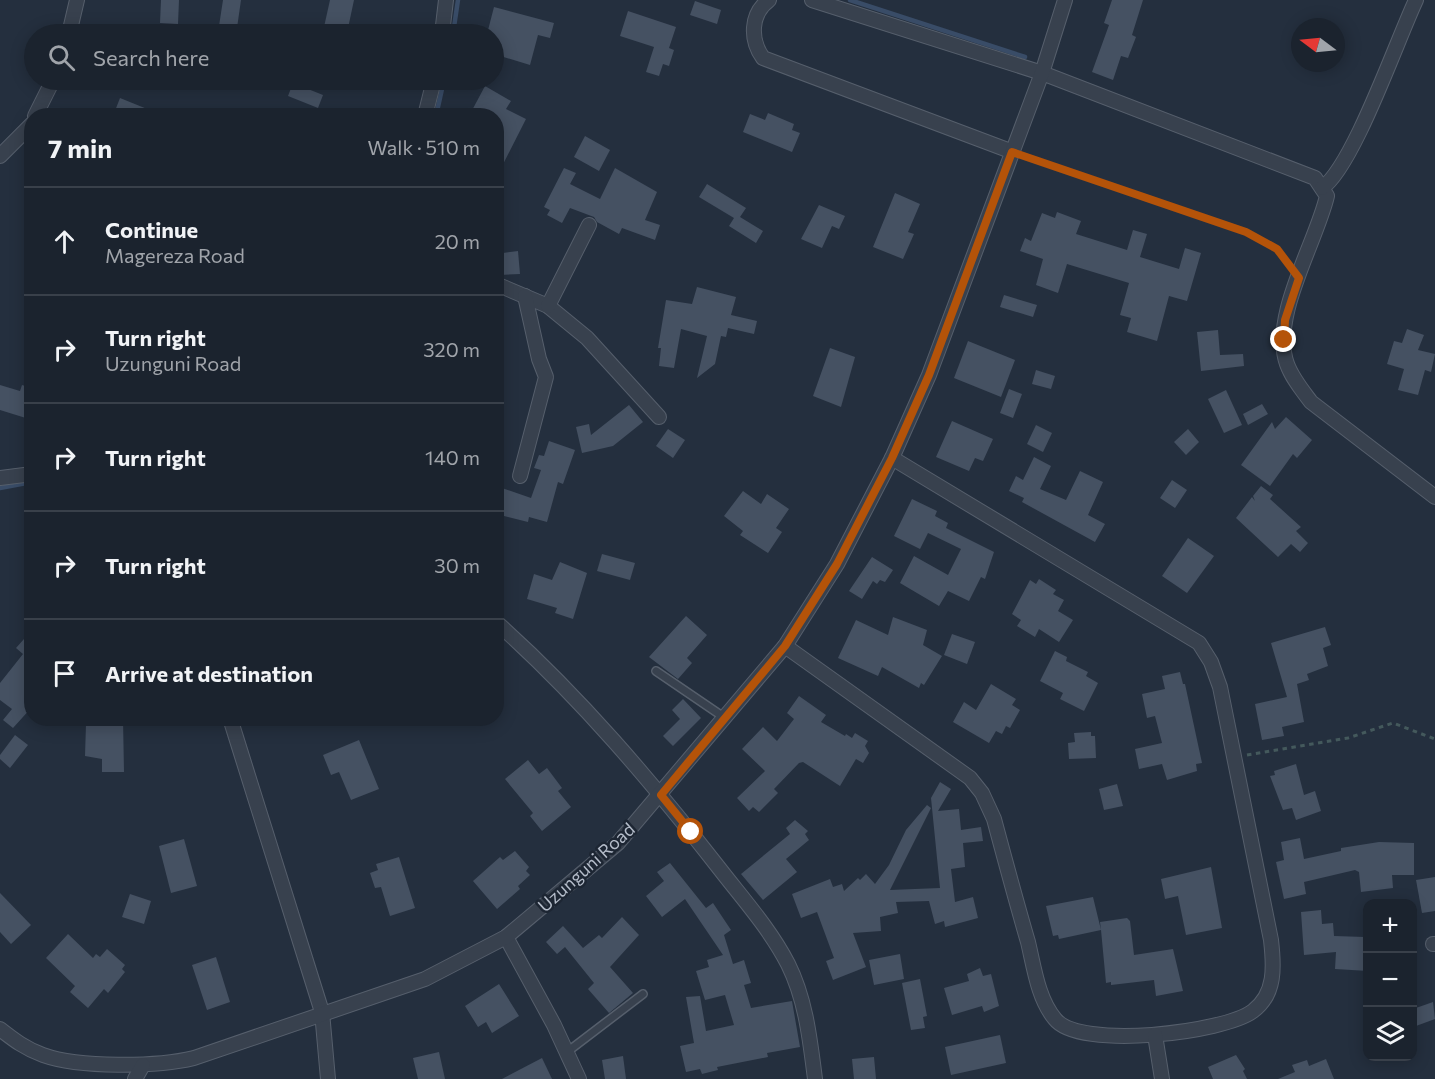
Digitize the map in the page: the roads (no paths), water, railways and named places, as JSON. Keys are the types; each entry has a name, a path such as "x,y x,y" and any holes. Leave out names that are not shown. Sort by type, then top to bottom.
{"street":[{"path":"71,24 77,0"},
{"path":"443,24 446,0"},
{"path":"769,0 760,10 754,24 753,39 763,58 1012,152"},
{"path":"812,0 1042,73 1315,178 1327,196 1285,320 1286,362 1297,384 1311,402 1435,497"},
{"name":"Uzunguni Road","path":"0,1029 20,1046 45,1056 143,1065 168,1064 194,1058 322,1012 425,979 506,937 618,843 785,646 837,564 892,458 929,375 1042,73 1065,0"},
{"path":"1322,188 1337,174 1358,133 1416,0"},
{"path":"39,108 48,90"},
{"path":"427,108 432,90"},
{"path":"0,156 24,132"},
{"path":"548,306 588,225"},
{"path":"504,287 548,306 587,338 659,417"},
{"path":"520,476 546,377 539,358 525,296"},
{"path":"785,646 954,766 970,778 982,793 994,819 1041,994 1056,1021 1081,1034 1123,1037 1155,1035 1233,1021 1253,1011 1269,991 1274,969 1271,940 1220,687 1211,662 1199,644 892,458"},
{"path":"0,478 24,475"},
{"path":"504,629 546,667 661,795 772,937 789,965 809,1031 815,1079"},
{"path":"233,726 322,1012 328,1079"},
{"path":"506,937 579,1079"},
{"path":"1155,1035 1162,1079"},
{"path":"135,1079 143,1065"}],"lane":[{"path":"656,671 725,718"},
{"path":"567,1052 643,994"}],"waterway":[{"path":"454,24 458,0"},
{"path":"850,0 1025,57"},
{"path":"438,108 442,90"},
{"path":"0,488 24,484"}]}
